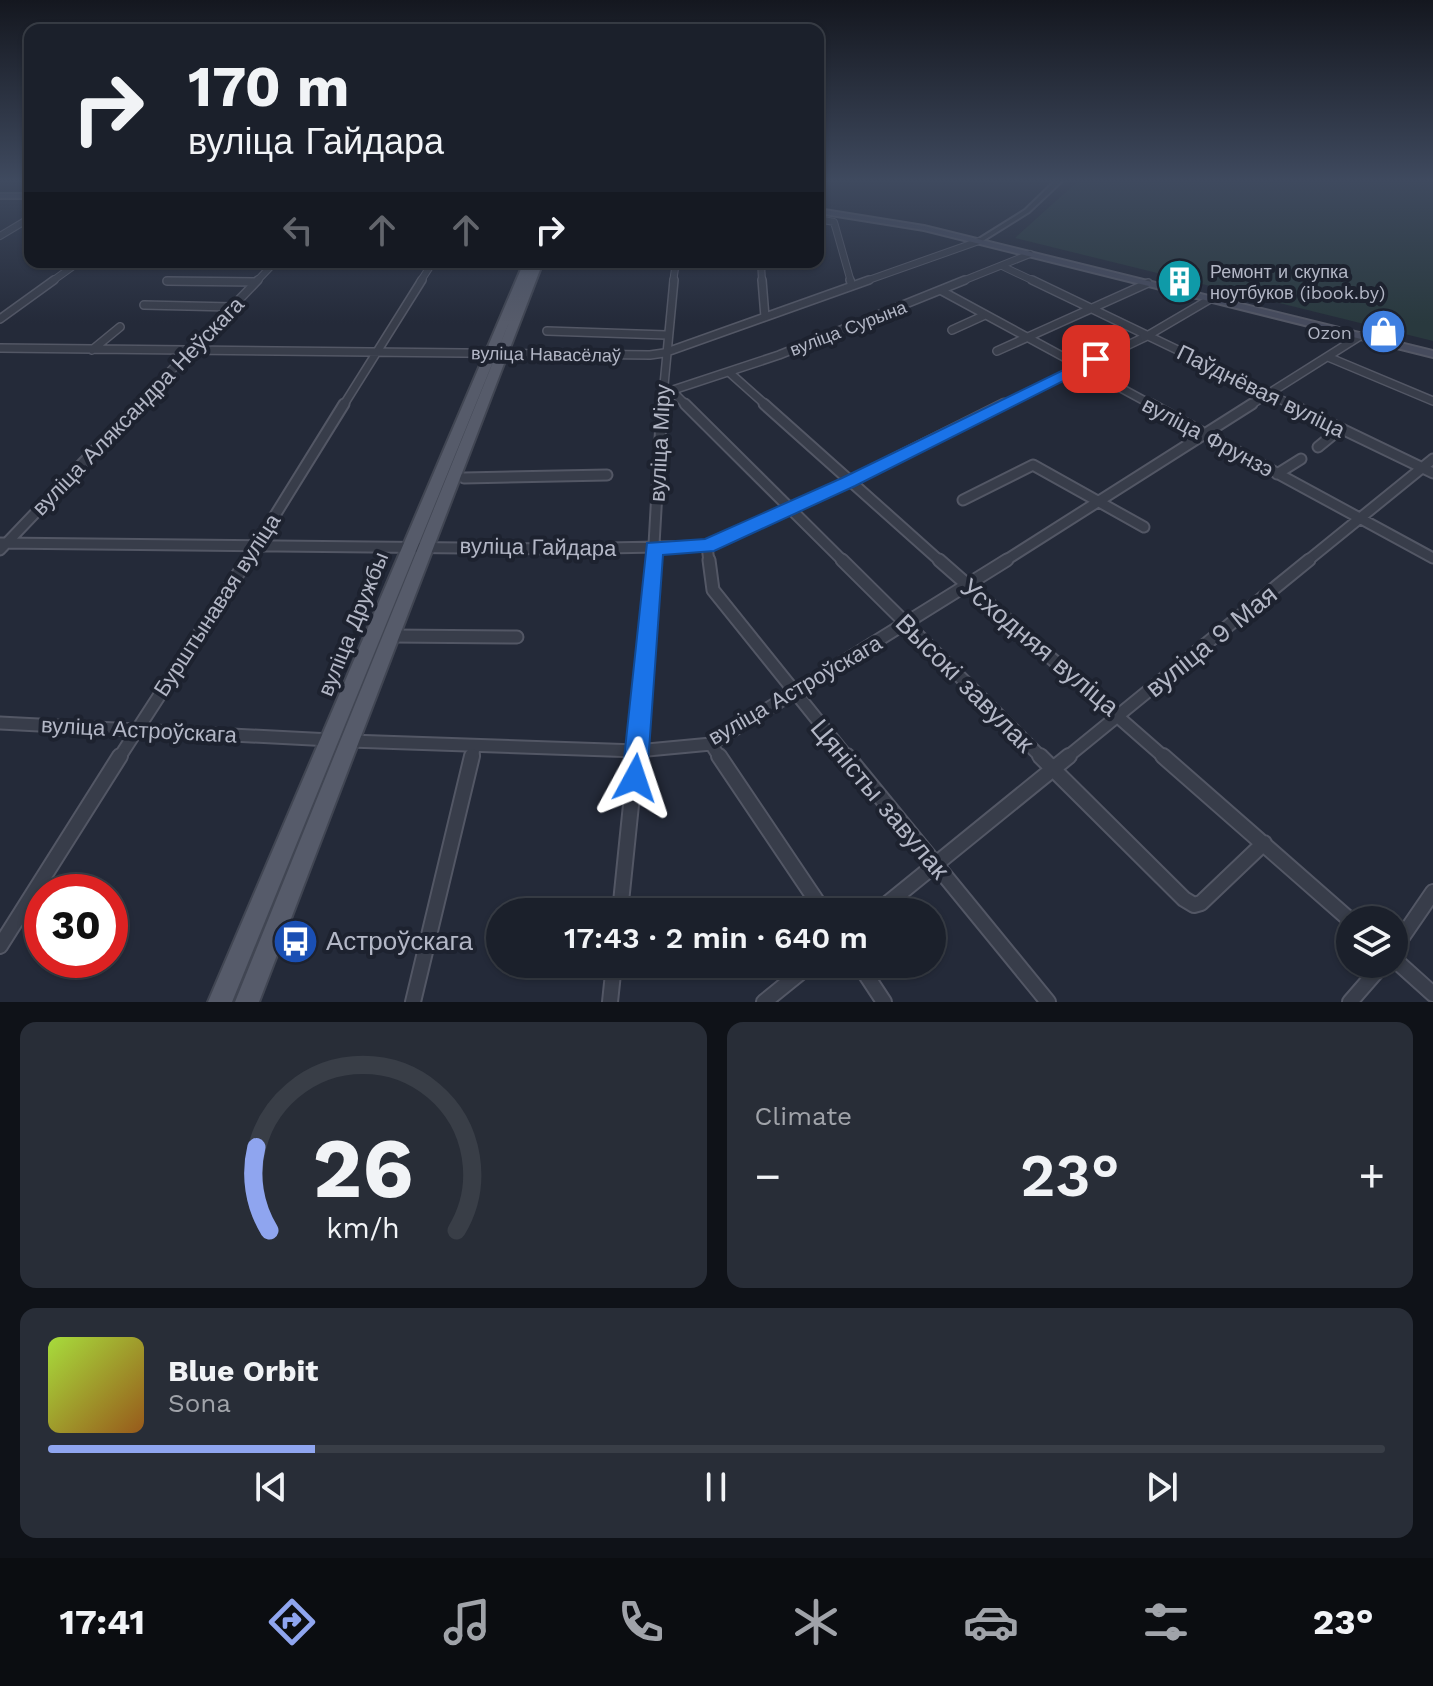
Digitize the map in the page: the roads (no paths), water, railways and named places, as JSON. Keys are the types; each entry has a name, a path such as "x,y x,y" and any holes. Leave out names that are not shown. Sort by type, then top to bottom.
{"main road":[{"path":"923,229 1433,354"},
{"name":"вуліца Дружбы","path":"220,1002 330,740 387,632 427,546 485,400 505,317 526,268"},
{"name":"вуліца Дружбы","path":"387,632 408,546 535,268"},
{"path":"427,546 419,539 439,478"},
{"path":"247,1002 352,741 346,738 343,729 365,673 387,632"},
{"path":"295,882 317,806 338,753 330,740"}],"street":[{"path":"836,229 852,286"},
{"path":"979,241 1003,229"},
{"name":"вуліца Навасёлаў","path":"0,348 630,356 664,353 979,241"},
{"name":"вуліца Сурына","path":"668,392 730,373 1004,267 1030,254"},
{"name":"Паўднёвая вуліца","path":"1004,267 1428,471"},
{"path":"0,319 71,268"},
{"name":"вуліца Аляксандра Неўскага","path":"2,545 269,268"},
{"name":"Бурштынавая вуліца","path":"0,946 257,545 429,268"},
{"name":"вуліца Міру","path":"621,898 668,392 664,353 675,268"},
{"path":"761,268 765,317"},
{"path":"167,281 256,282"},
{"path":"997,351 1148,283"},
{"name":"вуліца Фрунзэ","path":"942,291 1433,558"},
{"name":"вуліца Гайдара","path":"2,545 707,546 848,482 1147,336 1210,299"},
{"path":"144,305 232,307"},
{"path":"952,330 985,315"},
{"path":"92,350 120,327"},
{"path":"547,331 666,335"},
{"name":"вуліца Астроўскага","path":"0,723 474,748 637,751 711,744 794,695 1360,336"},
{"path":"1328,357 1433,401"},
{"name":"Усходняя вуліца","path":"730,373 848,482 1120,715 1336,907"},
{"name":"Высокі завулак","path":"668,392 791,508 1184,899 1194,905 1201,903 1264,843"},
{"path":"1318,447 1340,429"},
{"path":"1277,474 1301,459"},
{"name":"вуліца 9 Мая","path":"895,898 1360,519 1428,471 1433,459"},
{"path":"963,500 1033,465 1144,527"},
{"path":"464,478 607,475"},
{"name":"Цяністы завулак","path":"707,546 713,590 794,695 1048,1002"},
{"path":"387,632 517,637"},
{"path":"711,744 815,898"},
{"path":"413,1002 474,748"},
{"path":"1408,929 1433,892"},
{"path":"1408,972 1433,994"},
{"path":"610,1002 613,978"},
{"path":"764,1002 794,978"},
{"path":"868,978 884,1002"},
{"path":"1350,1002 1371,978"}],"place":[{"name":"Ремонт и скупка ноутбуков (ibook.by)","path":"1179,281"},
{"name":"Ozon","path":"1383,332"},
{"name":"Астроўскага","path":"295,941"}]}
